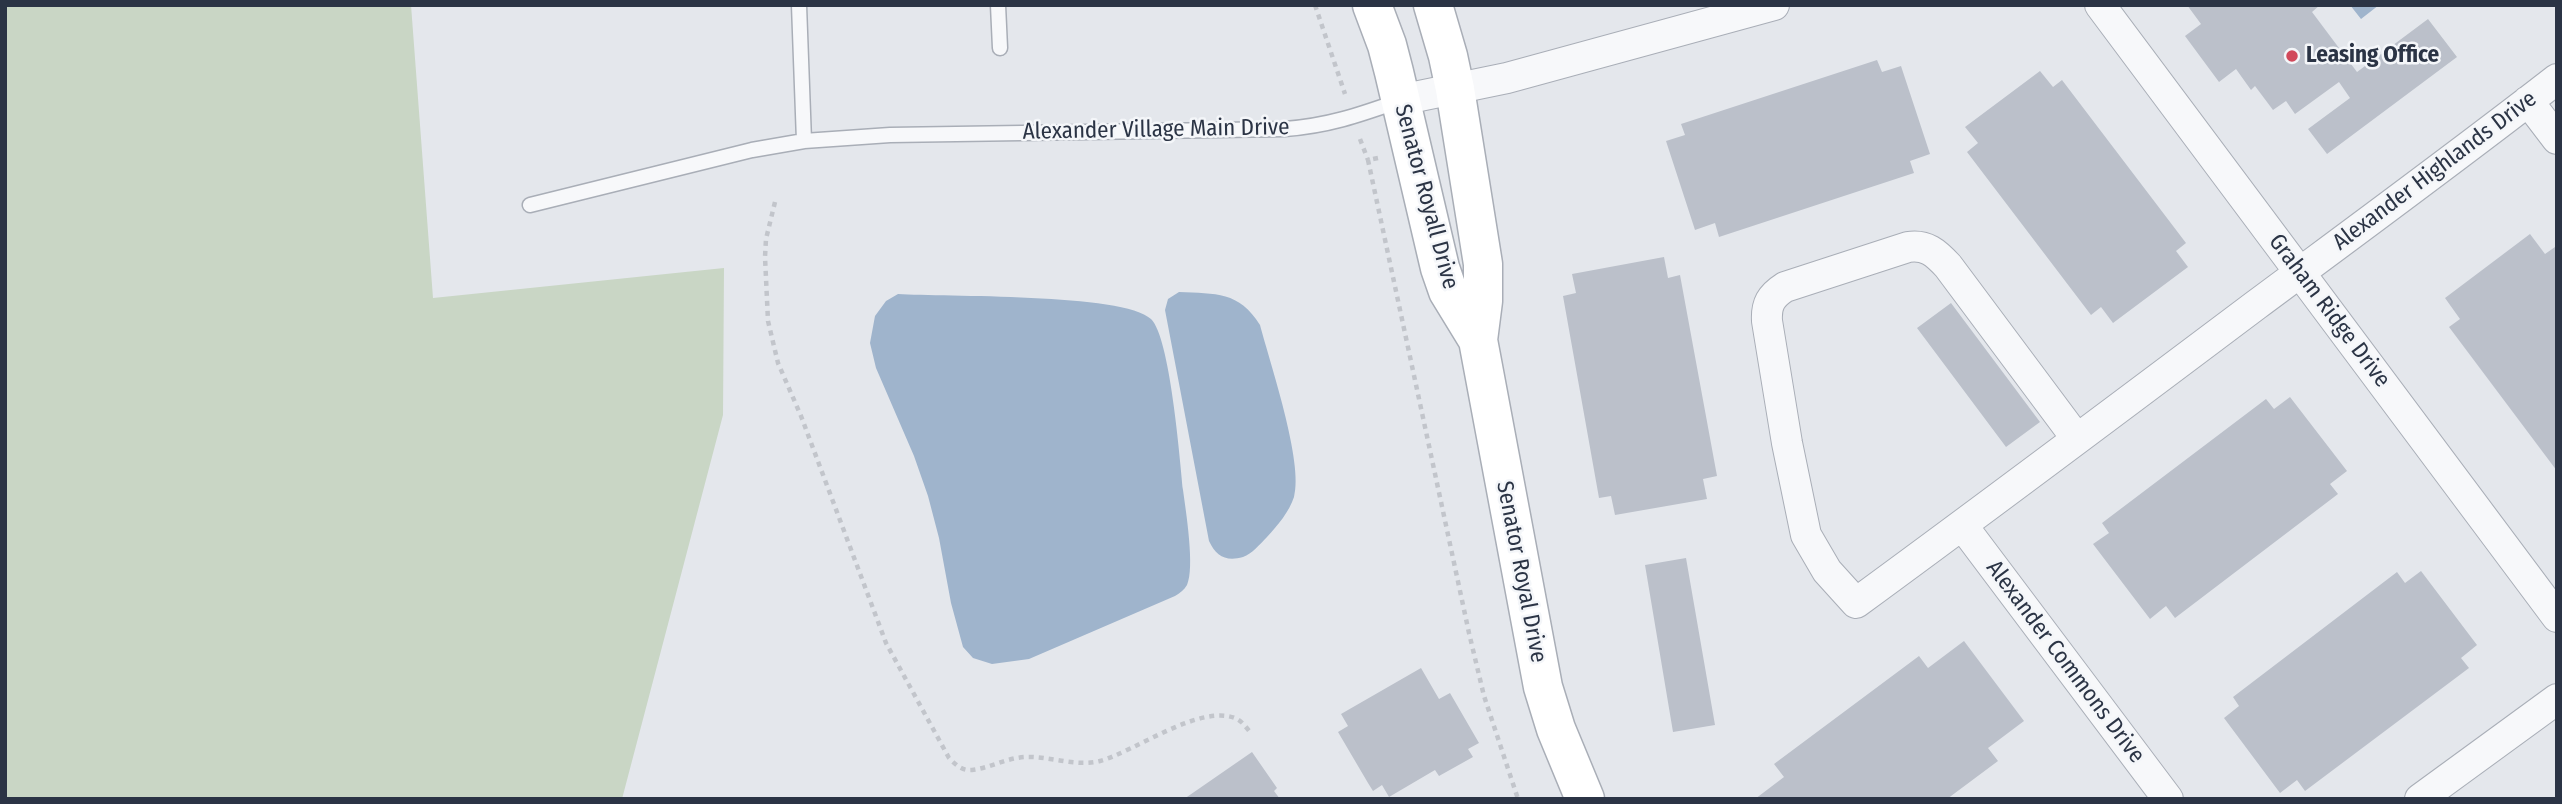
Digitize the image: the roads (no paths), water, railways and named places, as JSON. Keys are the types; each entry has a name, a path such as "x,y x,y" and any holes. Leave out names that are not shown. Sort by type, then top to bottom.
{"street":[{"name":"Senator Royall Drive","path":"1372,5 1387,45 1440,268 1448,291 1478,340"},
{"name":"Senator Royall Drive","path":"1433,5 1455,89 1483,264 1483,301 1478,340"},
{"name":"Alexander Village Main Drive","path":"1400,100 1507,78 1774,5"},
{"name":"Graham Ridge Drive","path":"2100,5 2557,617"},
{"name":"Alexander Highlands Drive","path":"2077,439 1948,266 1930,249 1923,246 1908,247 1790,285 1776,293 1769,301 1767,321 1801,518 1814,552 1856,603 1962,525 2300,273 2557,79"},
{"path":"2528,101 2557,139"},
{"name":"Senator Royal Drive","path":"1478,340 1543,687 1577,797"},
{"name":"Alexander Commons Drive","path":"1962,525 2168,799"},
{"path":"2420,799 2557,699"}],"lane":[{"path":"799,5 804,141"},
{"path":"998,5 1000,48"},
{"name":"Alexander Village Main Drive","path":"530,205 752,150 804,141 903,134 1285,129 1319,126 1353,118 1400,100"}],"water":[{"path":"2350,5 2379,5 2361,19"},
{"path":"1179,292 1226,296 1252,314 1260,325 1284,412 1294,461 1294,497 1275,528 1250,554 1243,557 1222,557 1209,541 1165,310 1168,299"},
{"path":"898,294 1071,300 1134,311 1151,319 1164,349 1177,427 1190,553 1189,577 1183,590 1175,596 1029,659 992,664 973,658 963,647 928,496 876,368 870,343 875,316 886,301"}],"place":[{"name":"Leasing Office","path":"2292,56"}]}
